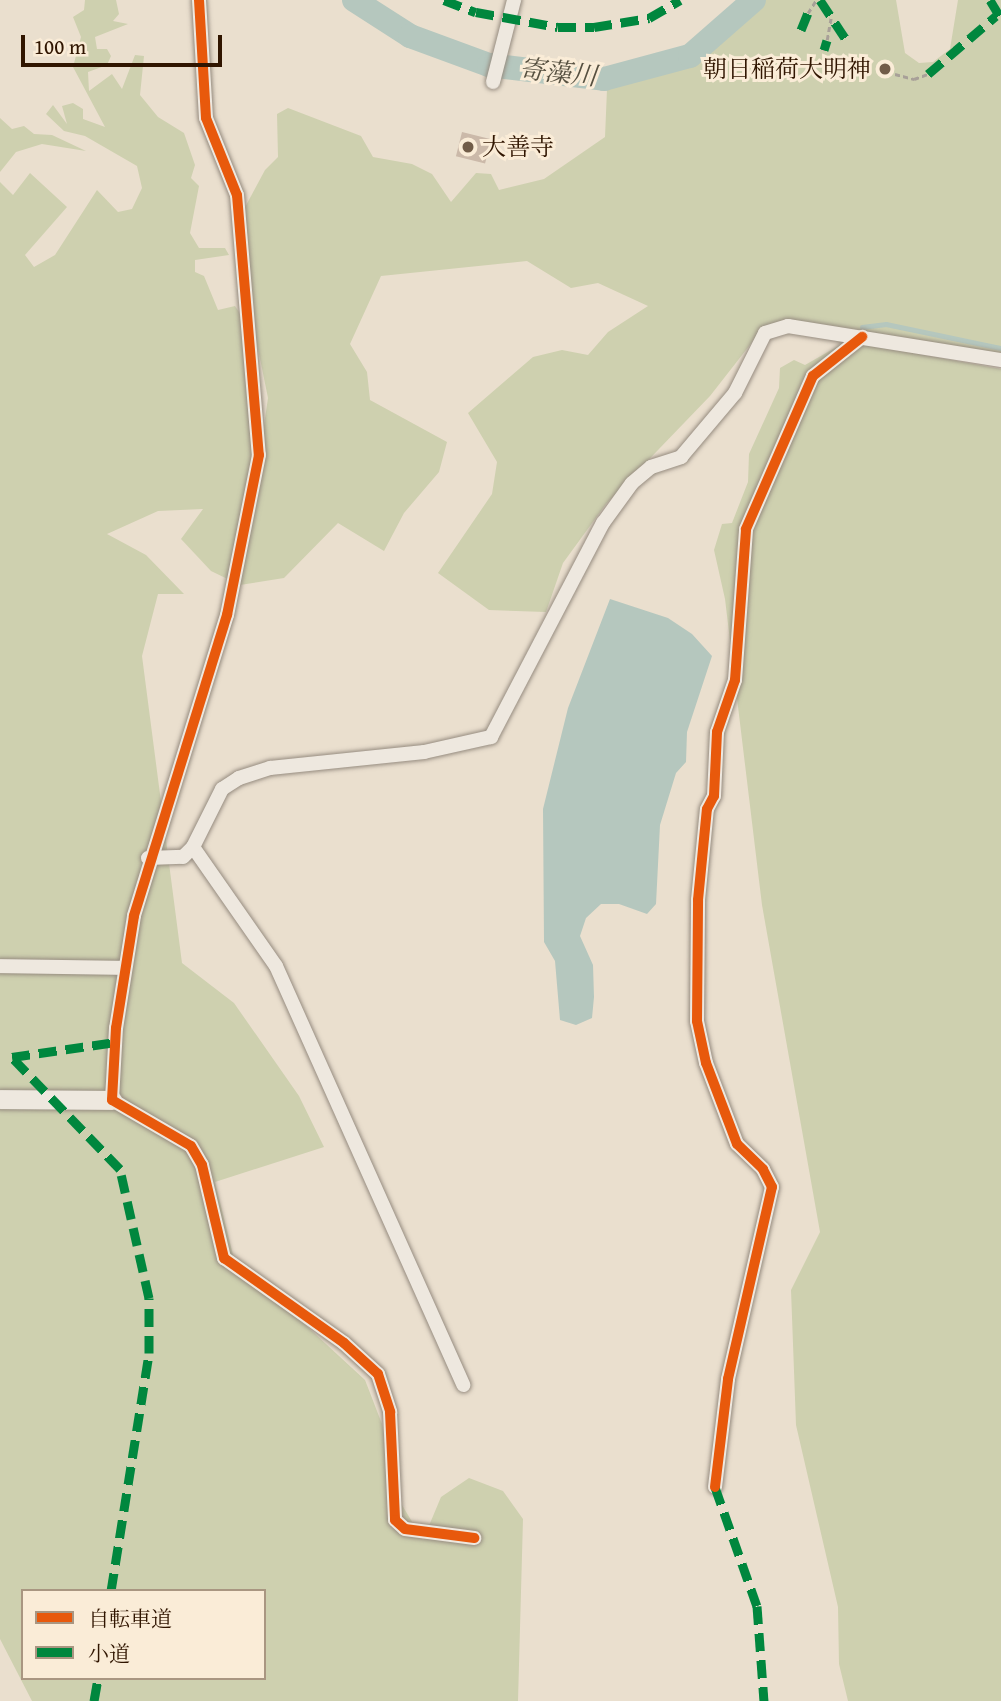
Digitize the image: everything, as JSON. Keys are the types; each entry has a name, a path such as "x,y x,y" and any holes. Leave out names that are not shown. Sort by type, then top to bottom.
{"street":[{"path":"112,1100 125,968 148,858 227,615 259,454 237,195 206,118 200,0"},
{"path":"493,82 514,0"},
{"path":"148,858 183,857 193,847 222,789 239,778 491,737 603,523 632,483 651,467 681,457 735,393 765,333 788,326 1001,360"},
{"path":"715,1487 728,1380 772,1187 763,1169 737,1144 706,1063 696,1021 698,900 707,809 715,796 713,759 735,680 746,529 813,376 862,337"},
{"path":"193,847 276,966 463,1385"},
{"path":"0,966 125,968"},
{"path":"0,1099 112,1100 191,1146 202,1165 224,1258 344,1343 378,1374 390,1412 395,1520 405,1529 474,1538"}],"path":[{"path":"807,13 816,0"},
{"path":"827,40 831,17"},
{"path":"895,74 914,79 928,74"}],"green space":[{"path":"85,0 116,0 119,14 113,21 128,24 95,37 97,49 107,49 111,56 107,65 88,72 89,91 112,74 122,89 135,55 144,56 140,95 158,117 184,133 195,165 191,178 199,186 190,233 199,248 225,248 229,255 195,260 195,272 204,276 218,310 235,306 239,312 263,432 268,398 255,334 243,211 265,170 278,157 277,114 288,108 361,136 373,157 412,164 432,174 451,202 476,173 491,174 499,190 544,179 605,137 607,89 699,58 765,0 896,0 905,53 919,63 933,62 950,49 958,0 1001,0 1001,355 859,331 764,327 710,396 606,504 563,563 546,612 489,610 438,573 492,494 497,462 468,413 533,357 562,350 588,355 608,332 648,306 598,283 571,288 527,261 381,276 350,344 367,372 370,400 447,442 439,472 404,513 384,551 338,523 284,578 240,585 211,571 181,539 203,509 158,511 107,534 146,555 184,594 158,594 142,656 182,963 234,1003 299,1096 324,1147 215,1182 234,1259 365,1380 382,1424 396,1495 423,1540 441,1497 469,1478 503,1491 523,1519 518,1701 32,1701 21,1680 266,1680 266,1589 21,1589 21,1680 0,1639 0,182 13,195 30,173 67,207 25,255 34,267 55,255 97,190 118,212 132,209 142,188 137,166 85,136 64,131 46,114 53,105 67,124 62,106 73,103 83,109 83,119 105,127 73,67 81,37 73,17 84,10"},
{"path":"0,118 12,129 24,126 34,134 52,135 86,151 42,144 16,152 0,172"},
{"path":"847,341 1001,369 1001,1701 848,1701 839,1664 838,1607 796,1425 791,1290 820,1232 762,905 725,599 714,550 722,524 732,523 748,482 749,454 779,388 780,368 794,360 805,365"}],"shaded area":[{"path":"610,599 668,618 692,634 712,656 687,732 686,762 676,773 660,825 656,904 647,914 619,904 601,904 586,918 580,936 593,965 594,997 592,1018 576,1025 560,1020 555,961 544,942 543,809 568,708"}],"building":[{"path":"462,132 491,139 485,164 456,156"}],"waterway":[{"name":"寄藻川","path":"354,0 410,36 489,65 604,79 690,56 754,0"},
{"path":"862,327 886,324 1001,348"}],"marked path":[{"path":"444,0 476,12 558,27 594,27 649,18 680,0"},
{"path":"820,0 849,44"},
{"path":"990,0 1001,18"},
{"path":"801,30 808,13"},
{"path":"928,74 996,16"},
{"path":"824,50 827,40"},
{"path":"111,1589 149,1353 149,1298 120,1169 12,1057 116,1042"},
{"path":"715,1487 757,1606 764,1701"},
{"path":"94,1701 98,1680"}],"cycle path":[{"path":"199,0 206,118 237,195 259,455 227,615 134,916 116,1028 112,1100 191,1146 202,1165 224,1258 344,1343 378,1374 390,1412 395,1520 405,1529 474,1538"},
{"path":"715,1487 728,1379 772,1187 763,1169 737,1144 706,1063 697,1021 698,900 707,809 714,796 717,732 735,680 746,529 813,376 862,337"}],"place":[{"name":"朝日稲荷大明神","path":"885,69"},
{"name":"大善寺","path":"468,147"}]}
